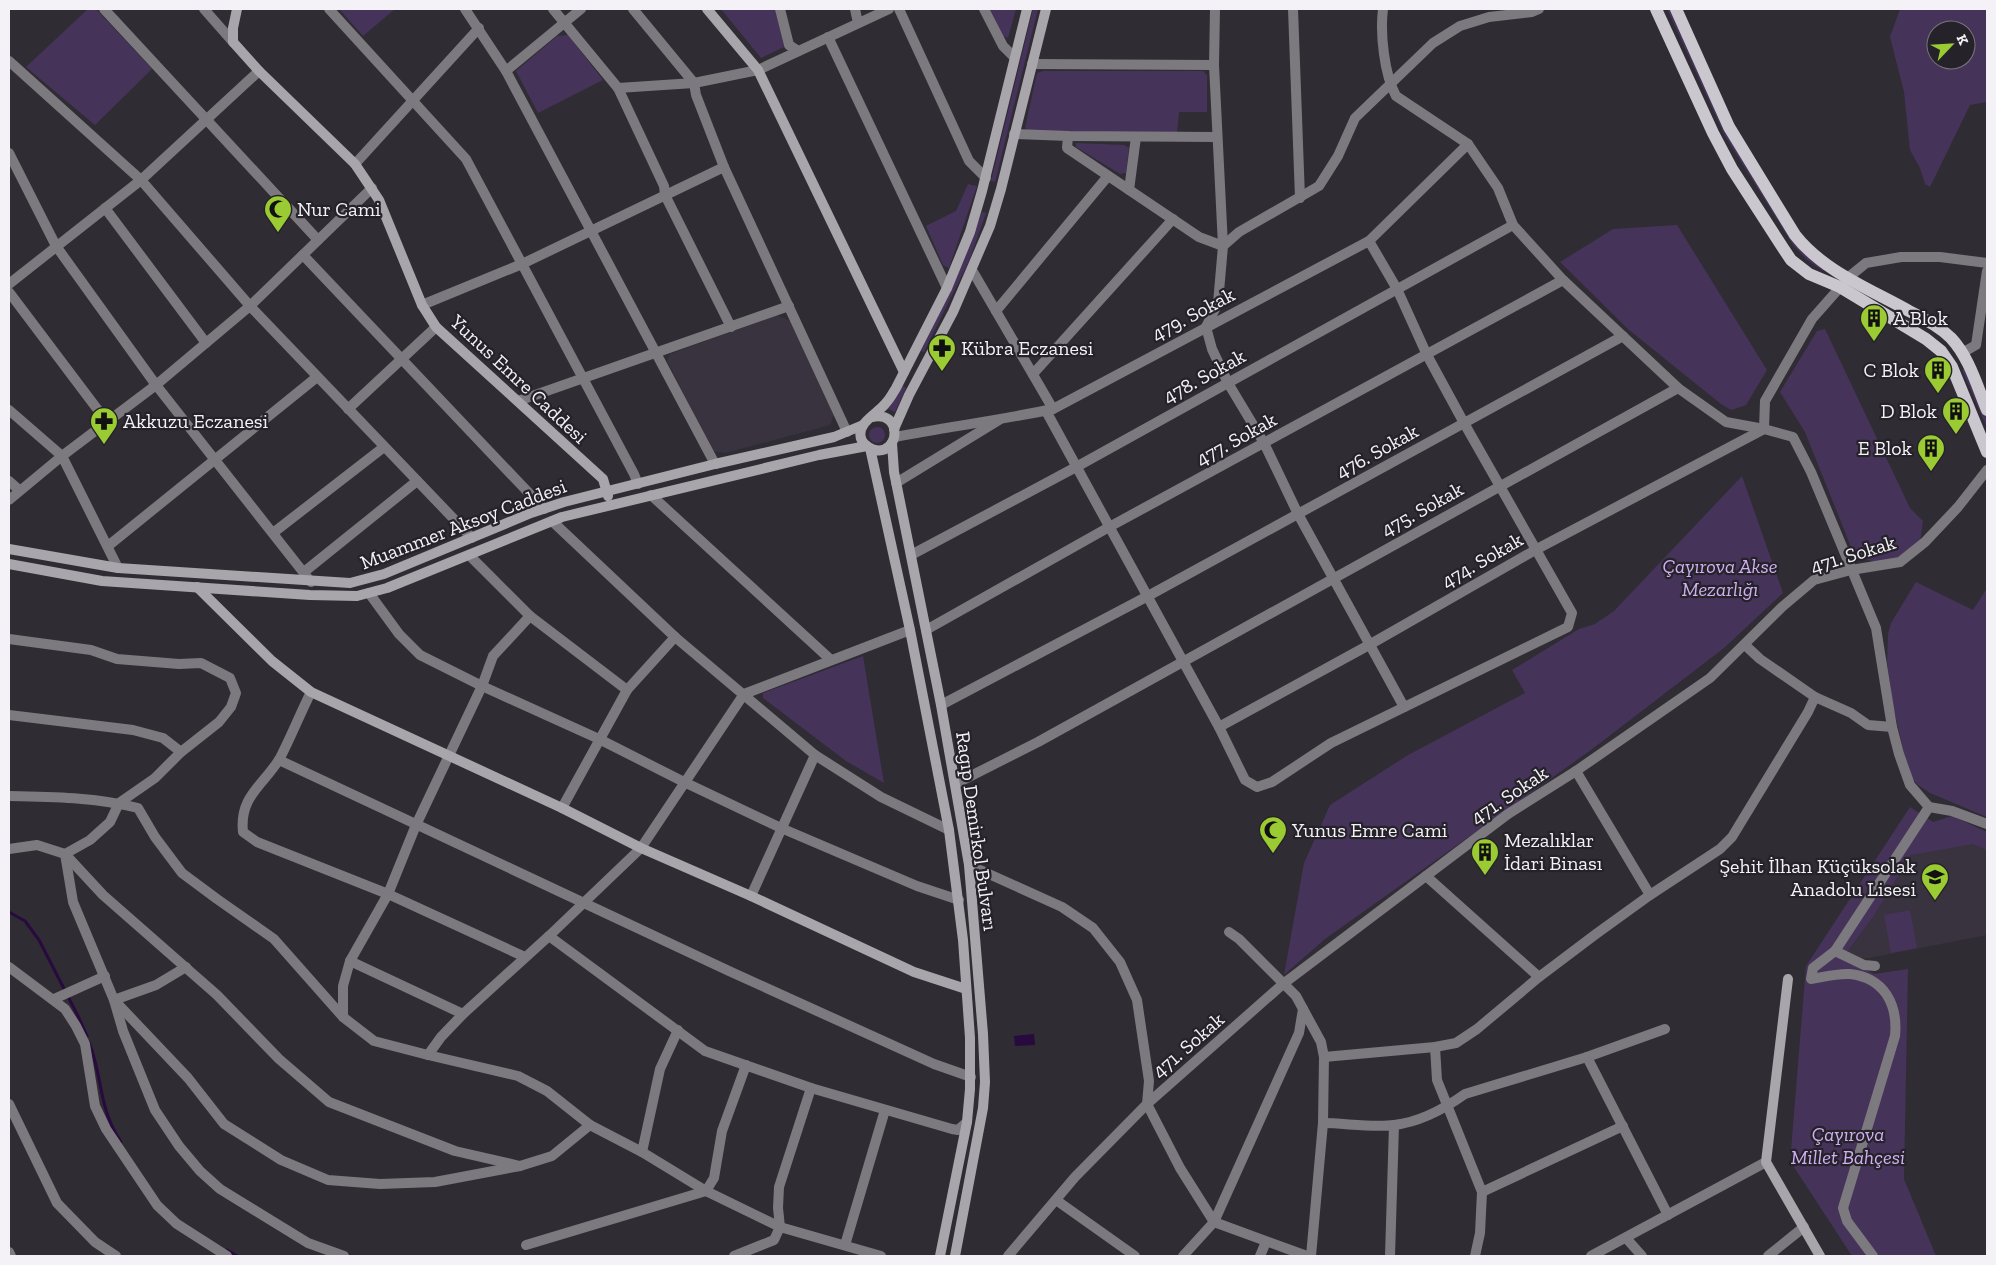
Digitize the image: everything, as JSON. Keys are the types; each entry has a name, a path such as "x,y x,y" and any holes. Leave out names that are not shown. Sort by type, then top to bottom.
{"main road":[{"path":"233,42 233,28 237,9"},
{"path":"707,9 758,70 904,372"},
{"name":"Muammer Aksoy Caddesi","path":"9,549 118,568 338,584 370,579 544,509 715,464 808,444 863,425 891,397 946,288 970,232 986,178 1027,9"},
{"path":"9,564 102,581 310,595 357,596 469,555 552,521 610,504 819,455 868,447 882,450 894,436 972,270 990,226 1046,9"},
{"path":"1656,9 1717,141 1732,169 1782,248 1792,260 1809,274 1844,282 1933,324 1950,337 1962,353 1987,410"},
{"path":"1676,9 1729,127 1795,236 1818,260 1844,282 1941,351 1952,367 1987,452"},
{"name":"Yunus Emre Caddesi","path":"233,42 259,71 354,164 372,188 379,200 422,304 436,327 603,480 610,504"},
{"path":"872,417 884,417 890,422 894,436"},
{"path":"863,425 861,437 868,447"},
{"name":"Ragıp Demirkol Bulvarı","path":"894,436 892,465 941,705 969,865 983,1034 985,1082 980,1126 955,1256"},
{"name":"Ragıp Demirkol Bulvarı","path":"868,447 910,630 949,830 959,900 970,1038 971,1077 967,1122 940,1256"},
{"path":"198,588 272,661 311,692 562,808 641,848 751,896 914,972 966,989"},
{"path":"1788,979 1766,1162 1820,1256"}],"street":[{"path":"104,9 318,240"},
{"path":"204,9 233,42"},
{"path":"329,9 466,159 638,484"},
{"path":"465,9 506,71 715,464"},
{"path":"553,9 618,88 664,186 665,195 731,327"},
{"path":"506,71 581,9"},
{"path":"633,9 694,83 696,96 724,167 847,432"},
{"path":"780,9 788,45 798,51"},
{"path":"855,9 858,23"},
{"path":"618,88 694,83 758,70 889,9"},
{"path":"899,9 969,161 986,178"},
{"path":"984,9 996,36 1014,57"},
{"path":"1215,9 1216,137 1223,246 1218,303 1206,327 1212,349 1228,383 1264,443 1298,514 1368,645 1404,707"},
{"path":"1293,9 1300,198"},
{"path":"1383,9 1381,23 1389,84 1396,96 1468,144 1498,188 1513,225 1563,280 1678,388 1726,422 1793,437 1812,472 1876,628 1892,727 1910,785 1930,807 1952,811 1987,824"},
{"path":"1223,246 1238,232 1320,186 1338,156 1356,118 1433,43 1460,26 1489,13 1532,12 1538,9"},
{"path":"354,164 479,28"},
{"path":"828,37 946,288"},
{"path":"9,61 141,180 250,306 472,538"},
{"path":"1032,64 1214,65"},
{"path":"9,284 141,180 259,71"},
{"path":"1014,134 1216,137"},
{"path":"1068,136 1067,148 1199,237 1223,246"},
{"path":"1129,190 1136,137"},
{"name":"479. Sokak","path":"894,436 1050,410 1369,241 1468,144"},
{"path":"9,155 56,246 156,385 311,582"},
{"path":"422,304 522,264 724,167"},
{"path":"996,311 1108,176"},
{"path":"9,500 18,490 156,385 250,306 372,188"},
{"path":"105,208 206,343"},
{"path":"1033,374 1172,219"},
{"name":"478. Sokak","path":"911,555 1078,466 1513,225"},
{"path":"972,270 1033,374 1078,466 1219,727 1245,780 1257,787 1272,782 1331,743 1568,626 1572,613 1464,423 1427,355 1398,289 1369,241"},
{"path":"303,255 544,509"},
{"path":"1764,429 1765,401 1812,319 1844,282 1866,263 1901,256 1940,257 1987,263"},
{"path":"1962,353 1976,345 1987,271"},
{"name":"477. Sokak","path":"926,630 1111,526 1563,280"},
{"path":"9,292 107,422"},
{"path":"518,401 789,306"},
{"path":"348,408 436,327"},
{"name":"476. Sokak","path":"941,705 1148,596 1623,336"},
{"path":"108,546 317,377"},
{"name":"475. Sokak","path":"955,784 1038,742 1678,388"},
{"path":"9,410 62,456 118,568"},
{"path":"896,483 1004,417"},
{"name":"474. Sokak","path":"1219,727 1537,549 1764,429"},
{"path":"273,533 384,447"},
{"name":"471. Sokak","path":"1008,1256 1075,1177 1147,1104 1284,984 1508,814 1576,771 1710,678 1782,607 1814,580 1851,570 1900,562 1925,542 1958,507 1987,470"},
{"path":"9,481 18,490"},
{"path":"304,572 417,481"},
{"path":"651,494 831,660"},
{"path":"552,521 675,637 815,755 882,797 949,830"},
{"path":"469,555 530,616 627,690"},
{"path":"369,593 399,634 420,655 482,686 599,739 781,828 917,886 959,900"},
{"path":"343,1016 343,986 350,961 388,894 416,825 482,686 493,656 530,616"},
{"path":"428,1055 441,1037 463,1014 549,936 641,848 744,694 910,630"},
{"path":"562,808 627,690 675,637"},
{"path":"9,639 91,650 117,659 179,664 201,663 230,678 236,692 231,707 218,722 181,752 155,778 119,803 110,822 90,840 65,854"},
{"path":"1745,645 1760,659 1814,697 1851,714 1868,725 1892,727"},
{"path":"311,692 279,760 250,796 242,818 243,832 257,842 388,894 525,957"},
{"path":"1324,1057 1435,1047 1456,1042 1477,1029 1539,977 1650,895 1720,850 1732,837 1808,712 1814,697"},
{"path":"9,715 133,730 163,738 181,752"},
{"path":"751,896 815,755"},
{"path":"279,760 925,1060 971,1077"},
{"path":"1576,771 1650,895"},
{"path":"9,796 119,803 138,808 155,837 182,873 274,939 343,1016 374,1040 518,1076 548,1091 590,1125 642,1152 706,1191 780,1227 881,1256"},
{"path":"1873,1256 1847,1221 1843,1208 1895,1036 1895,1013 1889,999 1880,987 1868,979 1850,974 1811,980 1813,968 1835,951 1930,807"},
{"path":"9,849 37,845 65,854 104,895 218,995 279,1059 328,1102 455,1151 520,1166"},
{"path":"65,854 73,902 105,976 126,1039 155,1110 178,1146 220,1189 308,1243 344,1256"},
{"path":"969,865 1062,907 1093,928 1120,962 1137,1000 1149,1081 1147,1104 1180,1168 1214,1222 1307,1256"},
{"path":"1426,876 1539,977"},
{"path":"1229,932 1239,939 1296,996 1320,1042 1324,1057 1323,1123 1311,1256"},
{"path":"549,936 705,1051 810,1088 958,1130 967,1122"},
{"path":"1835,951 1864,965 1875,966"},
{"path":"350,961 463,1014"},
{"path":"9,967 57,998 65,1009 85,1044 95,1106 106,1129 157,1205 177,1224 227,1256"},
{"path":"114,1000 156,985 186,967"},
{"path":"57,998 105,976"},
{"path":"114,1000 188,1078 224,1124 281,1160 328,1180 380,1184 435,1182 520,1166 552,1156 590,1125"},
{"path":"1183,1256 1214,1222 1299,1034 1303,1009"},
{"path":"1323,1123 1394,1125 1428,1116 1448,1106 1465,1094 1587,1057 1665,1029"},
{"path":"642,1152 660,1069 678,1030"},
{"path":"1435,1047 1437,1080 1482,1192 1480,1233 1474,1256"},
{"path":"1587,1057 1668,1215"},
{"path":"526,1246 706,1191 714,1178 722,1130 746,1065"},
{"path":"734,1256 774,1240 780,1227 778,1208 779,1187 810,1088"},
{"path":"9,1104 57,1203 94,1242 116,1256"},
{"path":"845,1245 885,1110"},
{"path":"1390,1256 1394,1125"},
{"path":"1482,1192 1623,1126"},
{"path":"1591,1256 1766,1162"},
{"path":"1056,1200 1135,1256"},
{"path":"1768,1256 1804,1227"},
{"path":"1626,1238 1642,1256"},
{"path":"1260,1256 1266,1242"},
{"path":"308,1243 314,1256"},
{"path":"9,1252 11,1256"}],"shaded area":[{"path":"777,315 790,321 834,415 830,425 725,453 713,451 667,361 670,354"},
{"name":"Şehit İlhan Küçüksolak Anadolu Lisesi","path":"1987,832 1987,935 1869,958 1854,959 1847,952 1873,917 1911,855"},
{"path":"1034,1034 1035,1045 1015,1046 1014,1036"}],"green space":[{"path":"88,9 96,9 152,69 95,125 26,67"},
{"path":"339,9 395,9 363,36"},
{"path":"721,9 775,9 784,47 761,58"},
{"path":"990,9 1016,9 1008,38 1003,36"},
{"path":"1033,9 1038,9 995,182 991,181"},
{"path":"1667,9 1671,9 1721,122 1825,269 1823,271 1807,260 1793,245 1725,136"},
{"path":"1900,9 1987,9 1987,102 1970,105 1930,187 1925,184 1920,168 1910,150 1904,92 1890,37"},
{"path":"568,35 603,80 538,113 516,71 557,36"},
{"path":"1043,71 1203,71 1207,75 1207,112 1179,112 1177,133 1030,132 1025,128 1037,73"},
{"path":"1076,143 1124,145 1129,148 1126,173 1120,174 1076,147"},
{"path":"968,184 977,186 949,268 943,265 926,226 956,211"},
{"path":"982,212 986,213 969,261 924,352 921,351 955,281"},
{"path":"1677,225 1767,370 1746,405 1731,410 1721,404 1629,330 1560,262 1613,229"},
{"path":"1825,329 1910,508 1923,521 1920,543 1899,560 1875,562 1862,558 1851,547 1805,432 1780,392 1817,331"},
{"path":"1965,369 1987,419 1987,428 1962,370"},
{"path":"903,386 906,388 895,412 887,408"},
{"path":"874,427 880,427 885,432 883,441 874,443 869,438 869,432"},
{"name":"Çayırova Akse Mezarlığı","path":"1742,476 1783,593 1724,648 1591,750 1325,939 1284,975 1304,863 1330,805 1408,755 1525,693 1512,670 1579,629 1595,624 1614,611"},
{"path":"1916,582 1973,610 1987,588 1987,817 1930,793 1918,785 1909,775 1893,705 1887,662 1888,634 1891,623"},
{"path":"863,656 884,783 846,761 763,698 763,693"},
{"name":"Çayırova Millet Bahçesi","path":"1910,807 1933,822 1952,816 1987,832 1987,850 1973,844 1911,855 1873,917 1847,952 1852,962 1874,974 1908,969 1904,1179 1936,1256 1852,1256 1792,1164 1791,1150 1806,966"},
{"path":"1910,910 1917,948 1891,953 1884,915"}],"waterway":[{"path":"9,912 25,921 39,940 87,1036"},
{"path":"89,1042 97,1068 104,1105 121,1142"},
{"path":"227,1250 237,1256"}],"place":[{"name":"Nur Cami","path":"278,233"},
{"name":"A Blok","path":"1874,342"},
{"name":"Kübra Eczanesi","path":"942,372"},
{"name":"C Blok","path":"1938,394"},
{"name":"D Blok","path":"1956,435"},
{"name":"Akkuzu Eczanesi","path":"104,445"},
{"name":"E Blok","path":"1931,472"},
{"name":"Yunus Emre Cami","path":"1273,854"},
{"name":"Mezalıklar İdari Binası","path":"1485,876"},
{"name":"Şehit İlhan Küçüksolak Anadolu Lisesi","path":"1935,901"}]}
